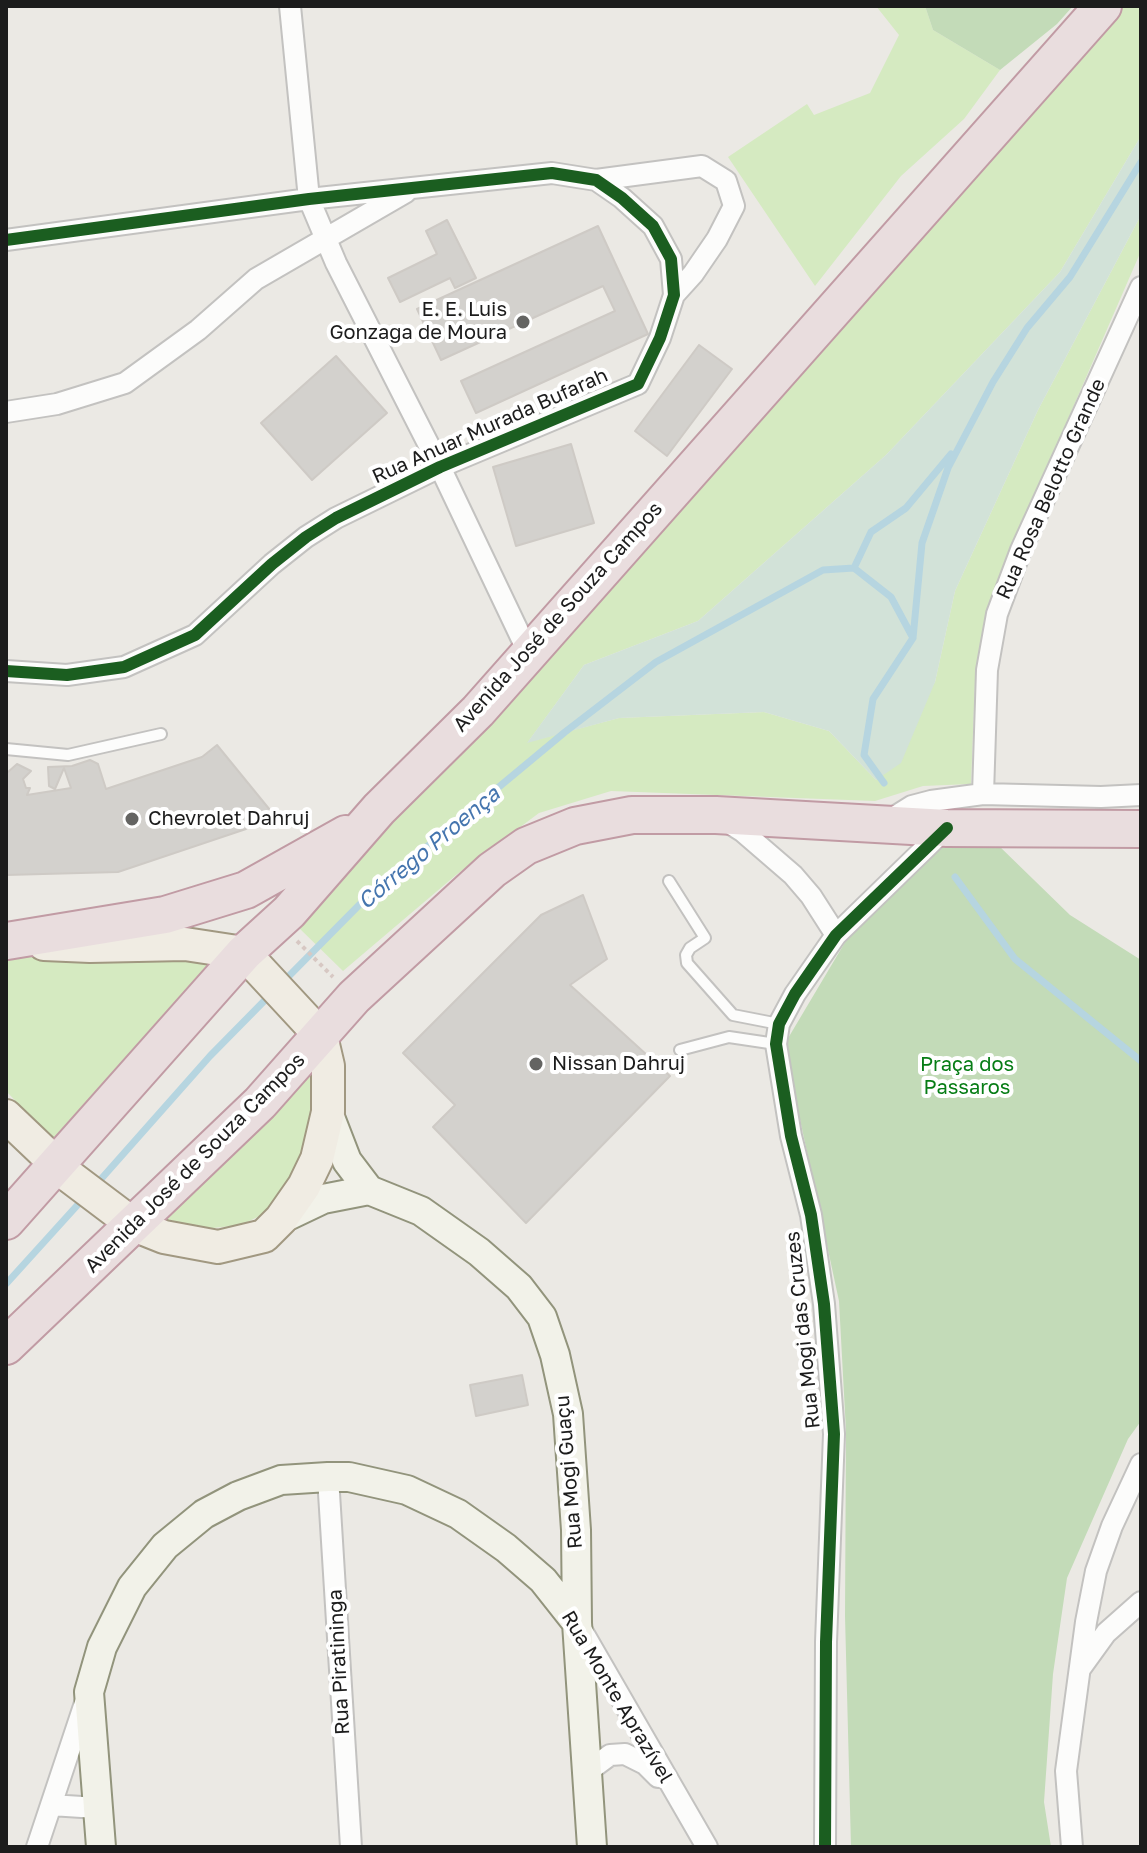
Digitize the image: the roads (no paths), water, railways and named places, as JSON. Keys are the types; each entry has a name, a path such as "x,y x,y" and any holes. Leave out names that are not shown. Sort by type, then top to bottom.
{"highway":[{"name":"Avenida José de Souza Campos","path":"6,1221 62,1171 252,962 278,923 379,809 478,711 1103,6"},
{"path":"7,940 165,915 246,890 354,829 379,809"},
{"name":"Avenida José de Souza Campos","path":"6,1346 127,1220 260,1103 354,997 492,870 526,846 575,826 632,815 716,815 947,828 1141,829"}],"main road":[{"path":"6,1116 62,1171 127,1220 164,1237 218,1247 264,1236 281,1219 304,1186 317,1159 328,1112 328,1066 321,1036 252,962 185,944 90,946 7,940"},
{"path":"281,1219 323,1199 369,1190 347,1161 328,1112"},
{"name":"Rua Mogi Guaçu","path":"369,1190 421,1211 479,1252 519,1287 542,1317 555,1355 568,1414 576,1530 577,1623 592,1847"},
{"name":"Rua Monte Aprazível","path":"89,1692 102,1647 132,1587 165,1546 204,1514 238,1496 281,1480 349,1477 407,1490 458,1514 506,1548 543,1580 577,1623"},
{"path":"89,1692 101,1847"}],"street":[{"path":"290,6 309,199 336,263 440,467 529,654"},
{"path":"596,180 702,166 726,181 734,206 717,239 674,295"},
{"name":"Rua Anuar Murada Bufarah","path":"6,240 309,199 552,173 596,180 653,226 671,259 674,295 660,338 638,384 440,467 336,518 272,564 195,635 161,653 124,667 67,675 6,671"},
{"name":"Rua Anuar Murada Bufarah","path":"6,412 57,404 125,383 178,346 256,279 413,188"},
{"name":"Rua Rosa Belotto Grande","path":"983,794 987,670 997,614 1021,550 1141,287"},
{"path":"1101,797 1141,780"},
{"path":"881,825 912,806 983,794 1141,795"},
{"path":"716,815 742,831 793,875 836,935"},
{"path":"777,1034 795,994 836,935 947,828"},
{"name":"Rua Mogi das Cruzes","path":"777,1034 791,1136 811,1215 824,1304 834,1434 826,1642 825,1847"},
{"path":"1072,1847 1066,1771 1077,1672 1096,1571 1112,1526 1141,1464"},
{"name":"Rua Piratininga","path":"328,1477 351,1847"},
{"path":"1077,1672 1106,1633 1141,1602"},
{"name":"Rua Monte Aprazível","path":"577,1623 707,1847"},
{"name":"Rua Monte Aprazível","path":"37,1847 89,1692"},
{"path":"587,1772 610,1755 625,1754 645,1764 674,1794"},
{"path":"51,1805 97,1808"}],"lane":[{"path":"6,749 68,755 161,734"},
{"path":"669,881 705,938 690,948 686,955 687,963 733,1015 777,1034"},
{"path":"729,1037 733,1015"},
{"path":"680,1050 729,1037 777,1034"}],"waterway":[{"path":"884,783 864,755 873,699 913,638 922,543 948,468 993,382 1027,328 1070,277 1141,162"},
{"path":"854,568 871,532 906,508 951,454"},
{"name":"Córrego Proença","path":"284,981 369,895 565,732 656,662 823,570 854,568 891,597 913,638"},
{"path":"955,877 1015,959 1141,1061"},
{"name":"Córrego Proença","path":"94,1187 210,1056 272,993"},
{"name":"Córrego Proença","path":"6,1284 83,1199"}],"place":[{"name":"E. E. Luis Gonzaga de Moura","path":"523,322"},
{"name":"Chevrolet Dahruj","path":"132,819"},
{"name":"Nissan Dahruj","path":"536,1064"}],"park label":[{"name":"Praça dos Passaros","path":"967,1076"}]}
